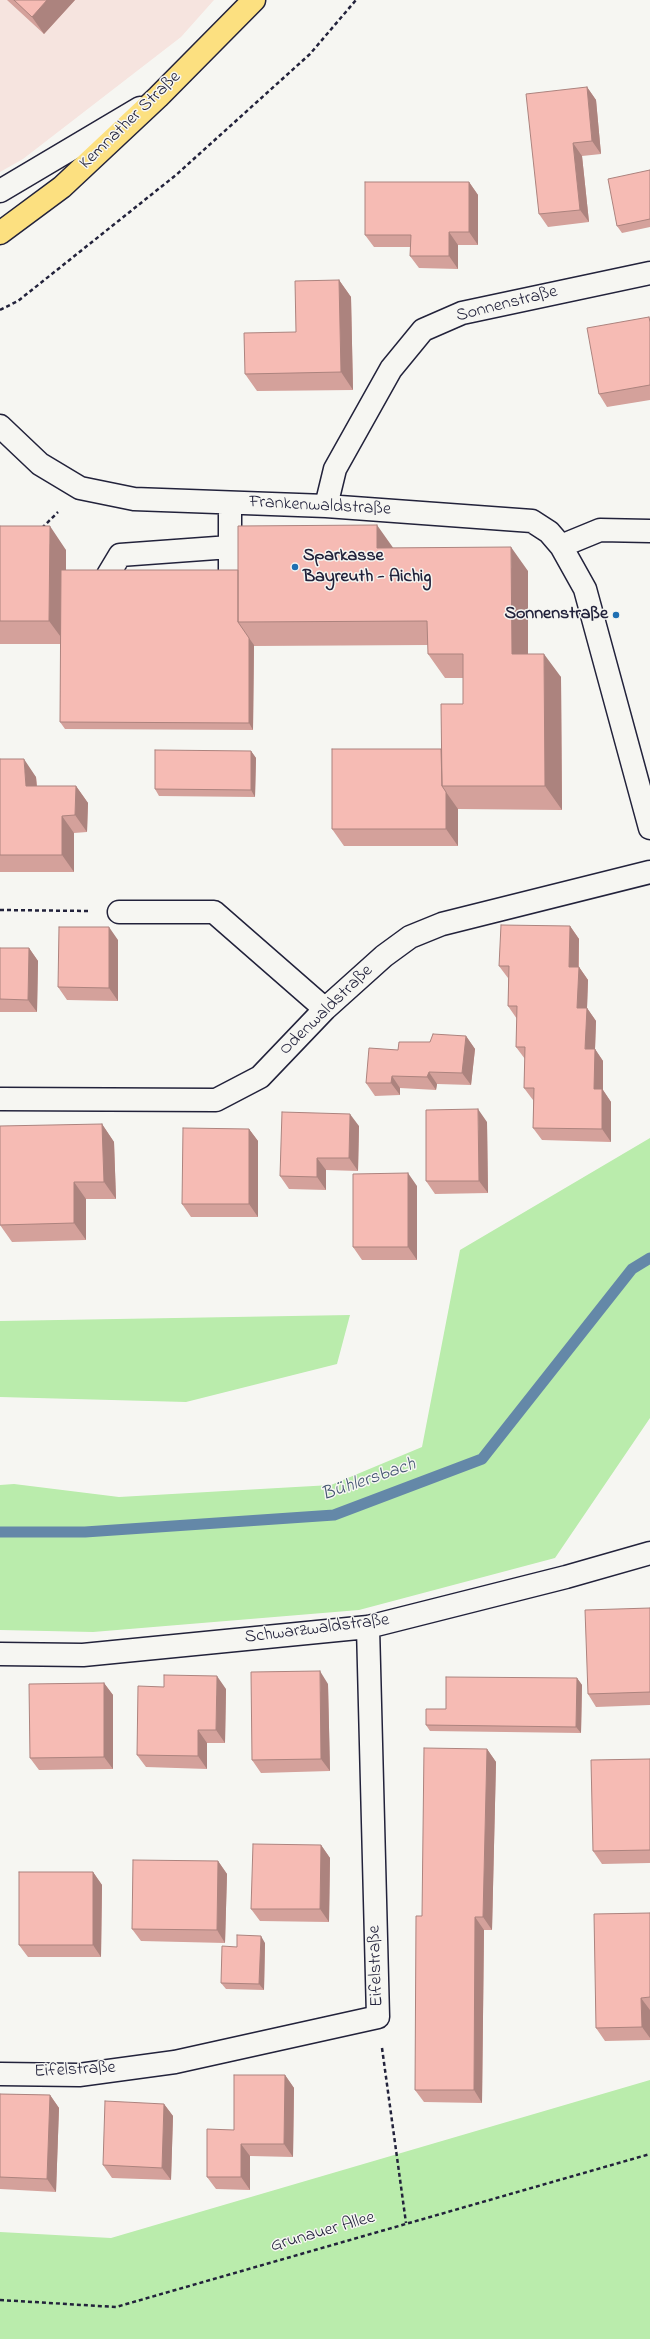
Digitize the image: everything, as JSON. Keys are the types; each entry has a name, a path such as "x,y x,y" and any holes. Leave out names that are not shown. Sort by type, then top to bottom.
{"main road":[{"name":"Kemnather Straße","path":"0,234 62,187 158,97 254,0"}],"street":[{"path":"0,191 158,97"},
{"name":"Sonnenstraße","path":"326,506 329,487 339,462 391,369 423,330 462,313 650,273"},
{"name":"Frankenwaldstraße","path":"0,426 40,464 80,488 134,499 326,506 532,521 549,532 561,546"},
{"path":"230,503 230,577"},
{"path":"650,531 600,530 561,546 585,589 650,828"},
{"path":"108,575 120,555 230,547"},
{"name":"Odenwaldstraße","path":"0,1099 216,1100 260,1077 325,1009 384,956 410,937 442,924 650,872"},
{"path":"119,912 214,912 325,1009"},
{"name":"Schwarzwaldstraße","path":"0,1654 83,1655 368,1627 566,1577 650,1553"},
{"name":"Eifelstraße","path":"0,2074 79,2075 175,2062 378,2018 368,1627"}],"path":[{"path":"0,310 18,301 176,175 310,54 356,0"},
{"path":"36,529 43,528 80,488"},
{"path":"0,910 119,912"},
{"path":"378,2018 406,2223"},
{"name":"Grunauer Allee","path":"0,2300 116,2307 650,2154"}],"shaded area":[{"path":"0,0 214,0 181,37 23,159 0,172"}],"green space":[{"path":"650,1138 650,1418 555,1558 359,1610 93,1632 0,1630 0,1485 14,1484 119,1497 331,1485 422,1447 460,1250"},
{"path":"350,1315 337,1364 186,1402 0,1397 0,1321"},
{"path":"650,2080 650,2339 0,2339 0,2232 111,2238"}],"building":[{"path":"14,0 47,0 32,17"},
{"path":"587,87 592,141 573,143 580,210 539,214 526,94"},
{"path":"650,170 650,219 617,226 608,179"},
{"path":"365,182 469,182 469,232 449,232 449,256 410,256 411,235 365,235"},
{"path":"339,280 341,372 245,374 244,333 296,332 295,281"},
{"path":"649,317 650,385 599,394 587,328"},
{"path":"377,525 377,548 511,547 512,654 544,654 545,786 442,786 441,704 463,704 463,654 428,654 427,621 238,622 238,526"},
{"path":"0,526 50,526 49,621 0,621"},
{"path":"61,570 238,570 238,622 249,638 249,723 60,722"},
{"path":"332,749 441,749 442,786 446,792 446,829 332,829"},
{"path":"155,750 251,751 251,790 155,789"},
{"path":"0,759 24,759 26,786 76,786 75,815 62,816 62,855 0,855"},
{"path":"501,925 570,926 569,967 579,967 577,1008 587,1008 585,1049 595,1049 594,1089 602,1089 602,1129 533,1128 534,1088 524,1088 525,1047 516,1047 517,1006 508,1006 509,966 499,966"},
{"path":"59,927 109,927 109,988 58,987"},
{"path":"0,948 29,948 28,1000 0,999"},
{"path":"433,1034 466,1036 462,1073 429,1072 427,1077 392,1076 391,1083 366,1083 369,1048 398,1050 399,1042 430,1042"},
{"path":"478,1109 479,1181 426,1181 426,1110"},
{"path":"282,1112 350,1114 349,1158 317,1158 317,1177 280,1176"},
{"path":"102,1124 104,1182 74,1182 74,1223 0,1225 0,1126"},
{"path":"183,1128 249,1129 249,1204 182,1204"},
{"path":"408,1173 408,1247 353,1247 353,1174"},
{"path":"650,1608 650,1692 588,1694 585,1610"},
{"path":"320,1671 321,1759 252,1760 251,1672"},
{"path":"164,1675 217,1676 216,1730 198,1730 198,1756 137,1755 138,1686 164,1687"},
{"path":"446,1677 577,1678 576,1727 426,1725 426,1709 446,1709"},
{"path":"104,1683 104,1757 30,1758 29,1684"},
{"path":"424,1748 487,1749 483,1917 475,1917 474,2090 415,2090 416,1916 422,1916"},
{"path":"650,1759 650,1850 593,1851 591,1760"},
{"path":"253,1844 321,1845 320,1909 251,1909"},
{"path":"133,1860 218,1861 217,1930 132,1929"},
{"path":"19,1872 93,1872 93,1945 19,1945"},
{"path":"650,1913 650,1997 641,1998 642,2027 596,2028 594,1914"},
{"path":"237,1935 261,1936 259,1984 221,1983 222,1946 237,1947"},
{"path":"234,2075 285,2075 284,2144 241,2144 241,2177 207,2177 207,2129 234,2130"},
{"path":"0,2094 50,2095 47,2179 0,2177"},
{"path":"105,2101 164,2104 162,2168 103,2165"}],"waterway":[{"name":"Bühlersbach","path":"0,1532 85,1532 334,1515 482,1459 632,1269 650,1258"}],"place":[{"name":"Sparkasse Bayreuth - Aichig","path":"295,567"},
{"name":"Sonnenstraße","path":"616,615"}]}
